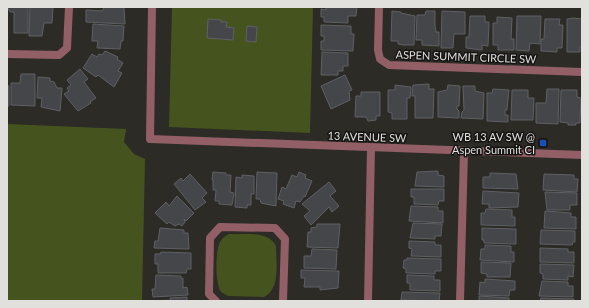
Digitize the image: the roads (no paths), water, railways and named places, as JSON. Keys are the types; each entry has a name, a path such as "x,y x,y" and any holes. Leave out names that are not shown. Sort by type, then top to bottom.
{"street":[{"path":"7,54 59,55 67,48 69,7"},
{"name":"13 AVENUE SW","path":"152,7 150,138 464,152 582,155"},
{"name":"ASPEN SUMMIT CIRCLE SW","path":"379,7 378,50 380,59 389,65 582,72"},
{"path":"368,301 371,148"},
{"path":"460,301 464,152"},
{"path":"216,301 209,294 210,238 220,227 276,228 285,239 283,301"}],"place":[{"name":"WB 13 AV SW @ Aspen Summit CI","path":"543,143"}]}
